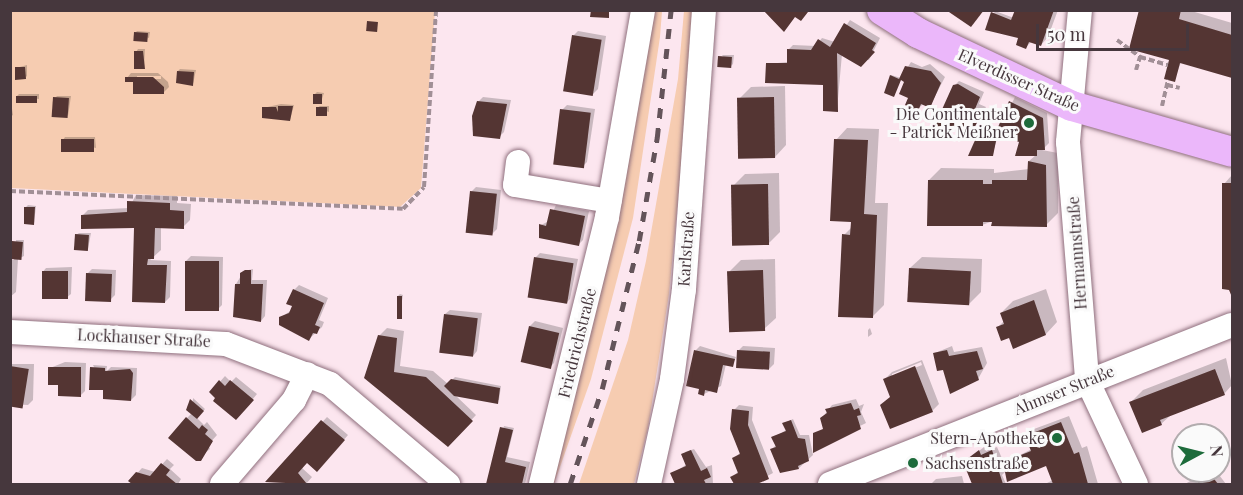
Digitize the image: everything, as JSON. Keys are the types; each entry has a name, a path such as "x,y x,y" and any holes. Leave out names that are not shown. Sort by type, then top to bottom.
{"main road":[{"name":"Elverdisser Straße","path":"882,10 919,22 1072,106 1233,152"}],"street":[{"name":"Friedrichstraße","path":"541,484 610,201 643,10"},
{"name":"Karlstraße","path":"648,484 672,379 684,289 704,10"},
{"name":"Hermannstraße","path":"1080,10 1068,142 1087,380 1136,484"},
{"path":"518,162 515,185 610,201"},
{"name":"Ahmser Straße","path":"830,484 1087,380 1233,325"},
{"name":"Lockhauser Straße","path":"10,332 209,340 307,374 330,384 448,484"},
{"path":"222,484 294,400 307,374"}],"path":[{"path":"10,191 403,209 424,187 436,10"},
{"path":"1117,40 1140,57 1168,65"},
{"path":"1137,70 1140,57"},
{"path":"1167,85 1180,88"}],"shaded area":[{"path":"11,11 435,11 421,188 400,207 11,188"},
{"path":"648,11 662,11 633,218 591,379 554,484 547,484"},
{"path":"684,11 696,11 669,294 648,428 634,484 579,484 628,340 646,261 678,79"}],"building":[{"path":"591,10 609,10 609,18 590,17"},
{"path":"763,10 806,10 808,12 801,21 795,17 784,32"},
{"path":"946,10 984,10 971,27"},
{"path":"1015,10 1054,10 1041,46 1029,42 1026,49 1016,45 1018,38 985,30 991,12 1011,20"},
{"path":"1139,10 1181,10 1179,19 1232,35 1232,78 1180,63 1175,82 1164,79 1169,60 1129,49"},
{"path":"367,21 378,22 377,32 366,31"},
{"path":"844,23 876,43 872,50 875,52 861,67 837,53 838,112 823,111 823,85 765,83 766,63 787,63 787,49 811,50 818,39 830,47"},
{"path":"134,32 148,33 147,42 133,41"},
{"path":"572,35 602,40 593,96 563,91"},
{"path":"134,51 143,51 145,69 134,69"},
{"path":"718,56 732,57 731,68 717,67"},
{"path":"905,66 931,71 941,83 930,108 921,104 918,111 905,105 908,98 899,94 904,82 901,80 894,97 884,93 890,75 899,79"},
{"path":"15,67 25,67 26,79 15,80"},
{"path":"177,71 194,72 193,86 176,83"},
{"path":"125,77 153,77 164,87 164,94 133,94 133,82 125,82"},
{"path":"958,84 980,97 975,109 982,112 972,133 950,126 948,131 935,125 953,85"},
{"path":"313,94 322,94 322,104 313,104"},
{"path":"16,96 37,96 37,103 16,103"},
{"path":"53,97 69,98 68,118 52,117"},
{"path":"774,97 775,158 738,159 737,98"},
{"path":"477,101 507,104 500,139 473,136 472,116"},
{"path":"1009,101 1043,118 1045,150 1037,150 1037,156 1015,156 1019,142 996,132"},
{"path":"278,106 293,106 290,121 262,118 262,107 276,107 278,112"},
{"path":"316,107 327,107 327,116 316,116"},
{"path":"560,109 591,113 584,168 553,165"},
{"path":"976,138 996,141 993,156 968,156"},
{"path":"61,139 94,139 94,152 61,152"},
{"path":"834,139 868,140 864,214 877,215 873,318 838,317 842,234 850,235 851,222 830,221"},
{"path":"1028,161 1046,165 1047,227 991,226 992,222 983,222 983,226 927,226 928,180 983,180 983,184 992,184 992,180 1027,180"},
{"path":"1222,183 1232,183 1232,297 1229,290 1222,289"},
{"path":"768,184 769,245 732,246 731,185"},
{"path":"470,191 497,194 492,236 466,233"},
{"path":"127,201 170,203 170,210 184,211 184,229 155,228 154,259 148,259 147,265 167,265 165,303 132,302 134,228 81,229 81,215 127,212"},
{"path":"24,207 35,207 34,225 24,224"},
{"path":"550,209 585,216 579,246 539,238 539,224 546,226"},
{"path":"75,234 89,235 88,251 74,250"},
{"path":"12,241 23,242 21,260 10,259"},
{"path":"534,257 574,263 567,304 528,297"},
{"path":"185,261 219,261 219,311 185,311"},
{"path":"909,268 971,271 969,305 907,302"},
{"path":"251,270 251,284 263,284 261,322 233,317 235,284 240,284 240,273"},
{"path":"763,270 765,331 729,332 727,271"},
{"path":"42,271 68,271 68,299 42,299"},
{"path":"86,273 112,274 111,302 85,301"},
{"path":"293,289 324,303 315,325 320,327 317,334 313,333 309,341 279,325 279,317 289,313 292,306 286,304"},
{"path":"397,296 402,296 402,319 397,319"},
{"path":"1034,300 1046,335 1013,349 1009,338 1001,341 996,327 1004,324 1000,313"},
{"path":"444,314 478,318 473,357 439,353"},
{"path":"529,326 559,333 551,369 521,362"},
{"path":"378,335 397,338 394,372 426,377 473,421 448,447 364,378"},
{"path":"694,350 735,359 733,367 723,365 717,393 705,390 704,396 698,394 699,389 686,386"},
{"path":"737,350 770,352 769,370 736,368"},
{"path":"947,350 949,356 977,351 983,369 976,371 979,380 950,394 943,370 937,371 933,353"},
{"path":"10,366 29,369 23,408 10,406"},
{"path":"915,366 933,412 890,429 880,405 890,397 883,379"},
{"path":"48,367 81,367 81,397 58,396 58,385 48,385"},
{"path":"90,367 105,368 105,371 130,369 133,373 131,401 103,399 103,390 89,390"},
{"path":"1215,369 1225,395 1160,420 1162,425 1142,433 1129,402"},
{"path":"451,379 500,388 498,404 454,396 444,386"},
{"path":"219,380 225,386 230,380 254,400 236,420 213,401 215,398 209,392"},
{"path":"190,399 204,411 197,419 186,410"},
{"path":"851,403 854,410 859,408 861,415 857,416 861,429 813,453 813,433 823,429 820,418 827,413 825,409"},
{"path":"732,409 749,411 748,425 769,479 757,484 734,484 730,477 738,473 732,458 740,454 730,429"},
{"path":"186,417 199,429 202,425 208,430 205,434 213,441 201,461 196,461 168,438"},
{"path":"321,420 345,440 317,472 307,463 298,473 307,484 265,482"},
{"path":"791,420 798,438 805,439 809,461 798,466 799,469 780,473 770,449 776,447 771,437 786,431 782,423"},
{"path":"1061,422 1074,454 1079,452 1088,484 1053,484 1046,466 1007,482 1003,462 1031,451 1025,436"},
{"path":"500,427 513,430 505,462 526,467 522,484 486,484"},
{"path":"691,450 701,471 707,468 711,477 704,480 706,484 675,484 670,473 686,466 681,454"},
{"path":"979,450 981,455 992,450 1003,484 972,484 963,462"},
{"path":"161,463 170,470 166,475 177,484 132,484 128,481 136,472 150,476"}],"railway":[{"path":"570,484 602,389 639,241 657,138 671,10"}],"place":[{"name":"Die Continentale - Patrick Meißner","path":"1029,123"},
{"name":"Stern-Apotheke","path":"1057,438"},
{"name":"Sachsenstraße","path":"913,463"}]}
